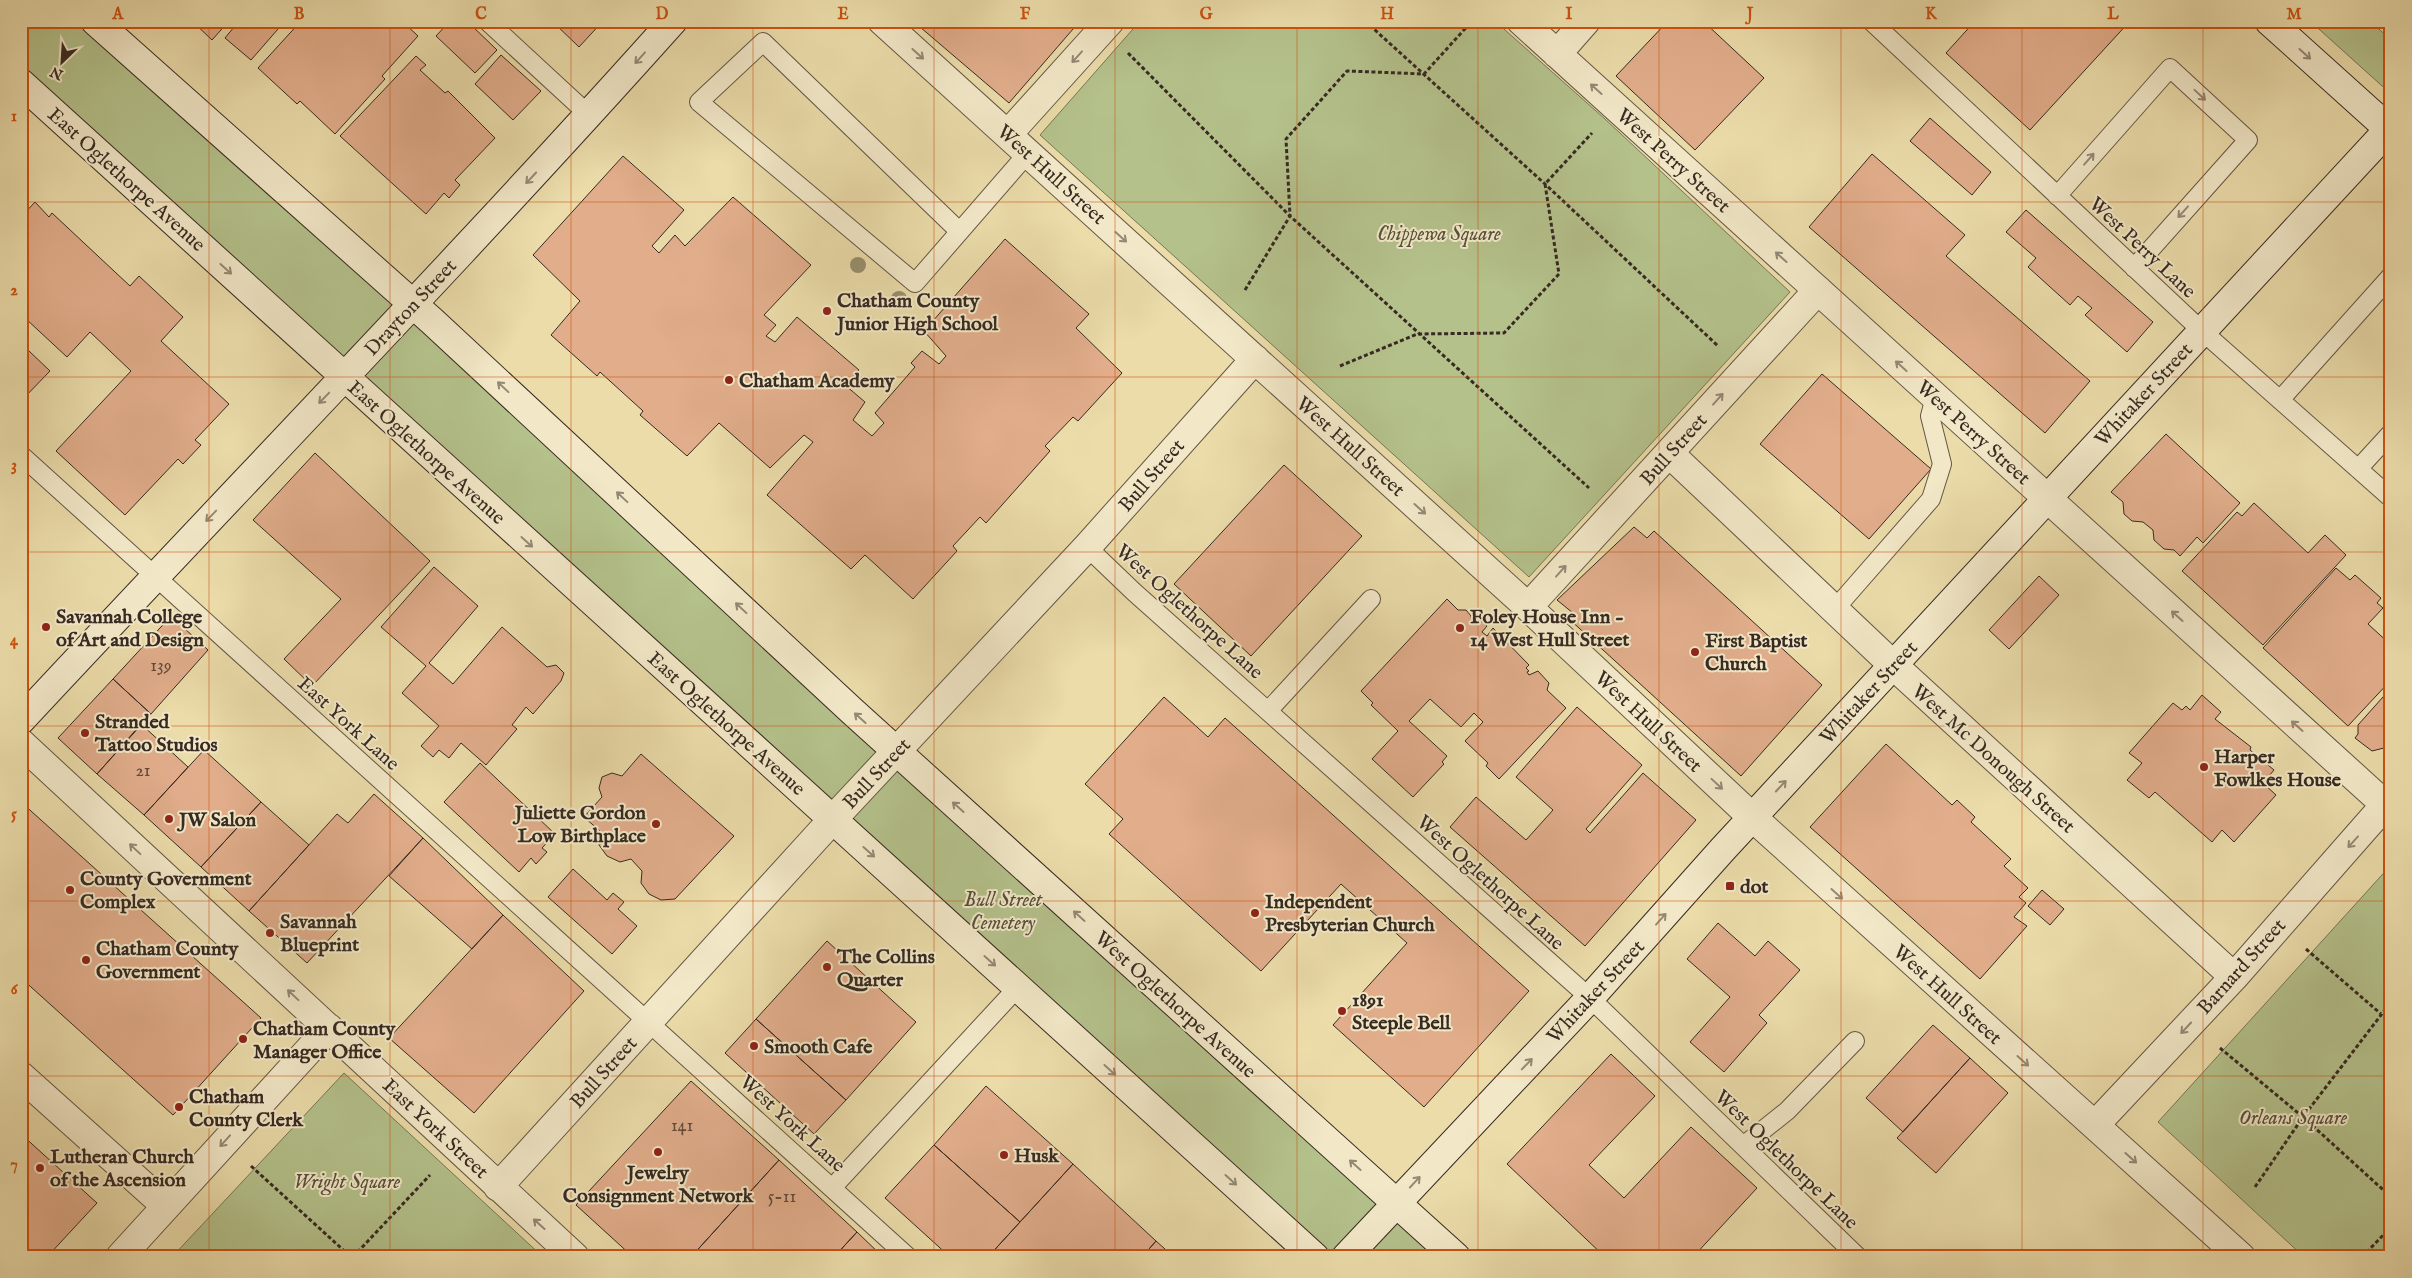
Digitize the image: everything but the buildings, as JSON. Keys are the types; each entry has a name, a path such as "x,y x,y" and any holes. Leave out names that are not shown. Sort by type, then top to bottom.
{"street":[{"name":"Drayton Street","path":"21,720 154,576 413,304 589,115 673,21"},
{"name":"West Hull Street","path":"882,21 1528,607 1752,817 2240,1257"},
{"path":"1008,134 1110,21"},
{"name":"West Perry Street","path":"1521,21 2388,808"},
{"path":"1557,54 1586,21"},
{"path":"2269,21 2390,129"},
{"path":"103,24 413,304 896,751"},
{"name":"East Oglethorpe Avenue","path":"21,83 833,819"},
{"name":"Whitaker Street","path":"1346,1257 1590,998 1752,817 2390,129"},
{"name":"Bull Street","path":"1528,607 1818,290"},
{"name":"Bull Street","path":"498,1187 833,819 1087,547 1255,359"},
{"name":"West Mc Donough Street","path":"1669,453 1893,665 2234,977"},
{"name":"East York Street","path":"21,744 498,1187 576,1257"},
{"name":"West Oglethorpe Avenue","path":"896,751 1456,1257"},
{"name":"Barnard Street","path":"2094,1125 2234,977 2388,808"},
{"path":"833,819 1315,1257"},
{"path":"120,1257 329,1028"},
{"path":"21,1076 166,1206"}],"lane":[{"path":"487,21 589,115"},
{"name":"West Perry Lane","path":"1871,21 2202,331 2391,498"},
{"path":"959,231 764,42 699,102 914,283 1028,153"},
{"path":"2057,196 2170,68 2248,140 2134,268"},
{"path":"2280,400 2391,276"},
{"path":"1834,610 1931,499 1942,464 1930,416 1935,397"},
{"path":"2358,469 2391,433"},
{"name":"East York Lane","path":"21,455 649,1021"},
{"name":"West Oglethorpe Lane","path":"1087,547 1134,592 1590,998 1858,1257"},
{"path":"1268,711 1371,599"},
{"path":"832,1188 1018,987"},
{"name":"West York Lane","path":"649,1021 908,1257"},
{"path":"1743,1146 1787,1111 1856,1041"}],"path":[{"path":"1366,21 1744,370"},
{"path":"1424,74 1472,21"},
{"path":"1128,52 1290,216 1417,334 1594,492"},
{"path":"1245,290 1290,216 1286,139 1347,71 1424,74"},
{"path":"1544,184 1598,126"},
{"path":"1340,366 1417,334 1504,333 1559,274 1544,184"},
{"path":"2306,949 2381,1014"},
{"path":"2255,1188 2302,1117 2391,1002"},
{"path":"2220,1048 2302,1117 2391,1197"},
{"path":"251,1165 352,1257 430,1175"},
{"path":"2362,1257 2391,1228"}],"green space":[{"name":"Bull Street Cemetery","path":"21,21 116,21 1463,1257 1323,1257 21,87"},
{"name":"Chippewa Square","path":"1140,21 1495,21 1605,119 1790,292 1529,577 1040,135"},
{"path":"2310,21 2370,21 2391,40 2391,94"},
{"name":"Orleans Square","path":"2391,865 2391,1257 2304,1257 2158,1122"},
{"name":"Wright Square","path":"344,1073 543,1257 172,1257"}],"place":[{"name":"Chatham County Junior High School","path":"827,311"},
{"name":"Chatham Academy","path":"729,380"},
{"name":"Savannah College of Art and Design","path":"46,627"},
{"name":"Foley House Inn - 14 West Hull Street","path":"1460,628"},
{"name":"First Baptist Church","path":"1695,652"},
{"name":"Stranded Tattoo Studios","path":"85,733"},
{"name":"Harper Fowlkes House","path":"2204,767"},
{"name":"JW Salon","path":"169,819"},
{"name":"Juliette Gordon Low Birthplace","path":"656,824"},
{"name":"dot","path":"1730,886"},
{"name":"County Government Complex","path":"70,890"},
{"name":"Independent Presbyterian Church","path":"1255,913"},
{"name":"Savannah Blueprint","path":"270,933"},
{"name":"Chatham County Government","path":"86,960"},
{"name":"The Collins Quarter","path":"827,967"},
{"name":"1891 Steeple Bell","path":"1342,1011"},
{"name":"Chatham County Manager Office","path":"243,1039"},
{"name":"Smooth Cafe","path":"754,1046"},
{"name":"Chatham County Clerk","path":"179,1107"},
{"name":"Jewelry Consignment Network","path":"658,1152"},
{"name":"Husk","path":"1004,1155"},
{"name":"Lutheran Church of the Ascension","path":"40,1168"}]}
